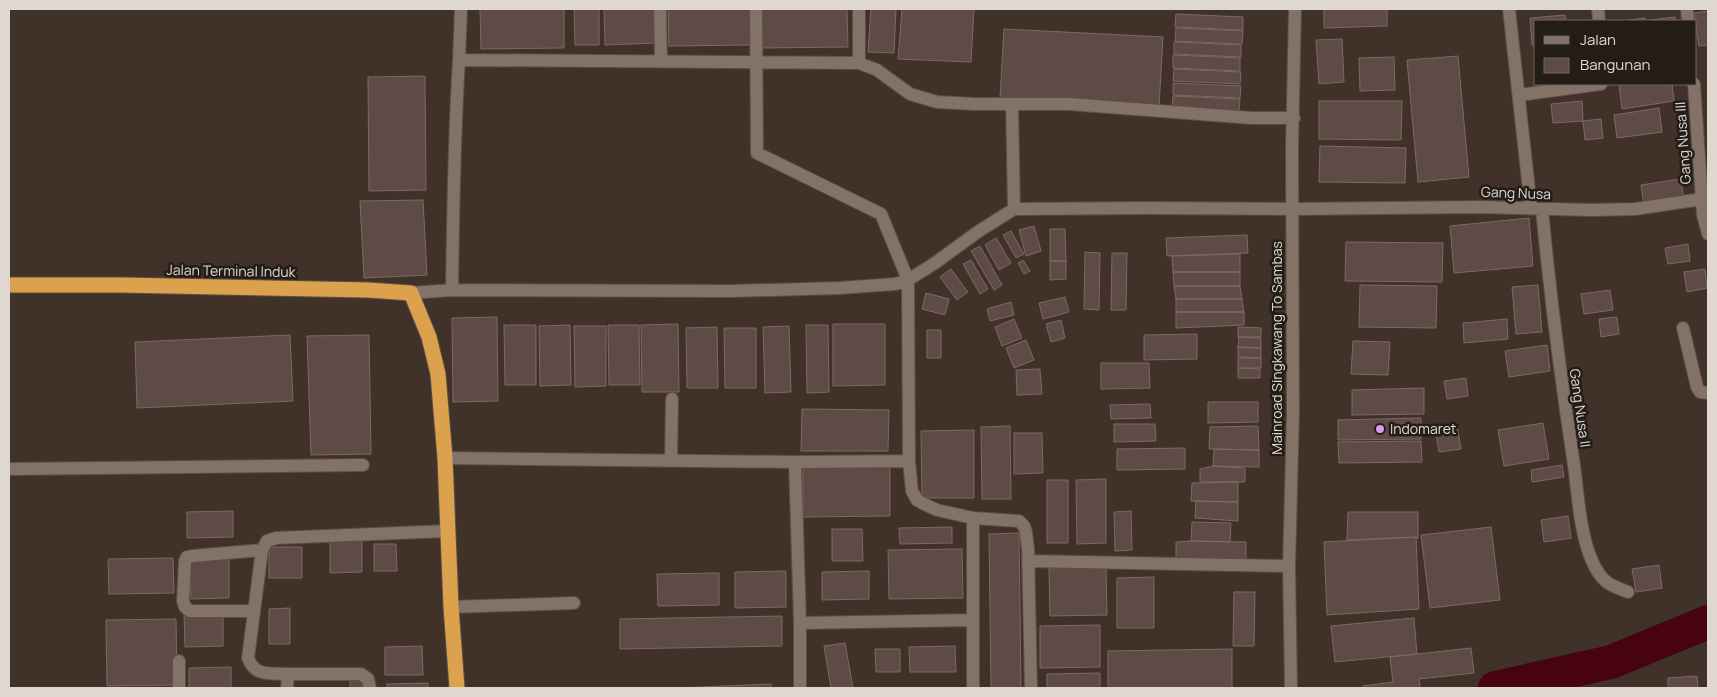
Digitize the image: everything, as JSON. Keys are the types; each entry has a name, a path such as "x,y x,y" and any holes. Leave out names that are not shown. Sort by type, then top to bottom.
{"highway":[{"name":"Jalan Terminal Induk","path":"9,285 121,285 411,292"},
{"path":"411,292 429,337 438,374 445,458 451,607 457,688"}],"street":[{"path":"452,290 453,152 461,9"},
{"path":"660,9 661,61"},
{"path":"756,9 757,153 881,214 908,280 909,461 912,492 917,500 937,510 973,518 1019,521 1024,526 1028,561 1031,688"},
{"path":"859,9 859,63"},
{"name":"Mainroad Singkawang To Sambas","path":"1291,687 1288,566 1293,414 1292,209 1295,9"},
{"name":"Gang Nusa II","path":"1509,9 1519,95 1548,276 1560,379 1584,537 1593,563 1601,576 1609,585 1628,592"},
{"path":"459,60 859,63 877,70 910,94 937,102 1070,104 1252,118 1294,118"},
{"path":"1519,95 1594,85"},
{"name":"Gang Nusa III","path":"1694,85 1702,199"},
{"path":"908,280 1014,209 1012,104"},
{"path":"1702,199 1703,215 1708,234"},
{"name":"Gang Nusa","path":"1014,209 1635,209 1702,199"},
{"name":"Jalan Terminal Induk","path":"411,292 452,290 711,291 819,289 883,286 908,280"},
{"path":"1684,328 1697,387 1700,392 1708,393"},
{"path":"671,460 672,399"},
{"path":"445,458 795,462 909,461"},
{"path":"795,462 800,688"},
{"path":"9,469 363,465"},
{"path":"973,518 973,688"},
{"path":"370,688 368,679 361,674 288,674 257,671 251,667 248,658 262,550 267,541 276,538 448,532"},
{"path":"254,611 190,611 185,608 183,601 185,562 187,557 192,556 262,550"},
{"path":"1028,561 1288,566"},
{"path":"451,607 574,603"},
{"path":"800,623 973,620"},
{"path":"179,661 179,688"},
{"path":"287,688 288,674"}],"building":[{"path":"480,9 564,9 564,48 481,49"},
{"path":"574,9 599,9 599,45 575,45"},
{"path":"604,9 656,9 656,43 605,45"},
{"path":"668,9 751,9 752,45 669,46"},
{"path":"760,9 847,9 848,47 761,48"},
{"path":"871,9 896,9 894,53 868,52"},
{"path":"902,9 974,9 971,62 898,59"},
{"path":"1324,9 1387,9 1387,26 1324,28"},
{"path":"1708,11 1708,45 1699,46 1697,20 1695,20 1694,13"},
{"path":"1176,14 1243,17 1243,30 1175,27"},
{"path":"1565,15 1566,20 1534,20 1534,45 1532,45 1530,18"},
{"path":"1675,17 1676,20 1650,20"},
{"path":"1176,28 1243,31 1242,44 1175,41"},
{"path":"1004,29 1163,37 1159,106 1000,98"},
{"path":"1342,39 1344,82 1319,84 1316,40"},
{"path":"1174,42 1241,45 1241,57 1174,54"},
{"path":"1173,55 1240,58 1240,71 1173,68"},
{"path":"1458,56 1469,177 1418,182 1407,60"},
{"path":"1394,57 1395,90 1360,91 1359,58"},
{"path":"1174,69 1241,72 1240,84 1173,81"},
{"path":"425,76 426,190 369,191 368,77"},
{"path":"1173,83 1241,86 1240,98 1173,95"},
{"path":"1619,85 1672,85 1674,101 1622,109"},
{"path":"1173,96 1240,99 1239,111 1172,109"},
{"path":"1319,101 1402,101 1401,140 1319,139"},
{"path":"1582,101 1583,121 1553,123 1551,104"},
{"path":"1659,108 1662,132 1617,138 1614,115"},
{"path":"1601,119 1603,138 1585,140 1583,121"},
{"path":"1320,146 1406,148 1405,183 1319,182"},
{"path":"1681,179 1684,200 1644,206 1641,185"},
{"path":"423,200 427,275 364,278 360,201"},
{"path":"1529,218 1533,266 1454,273 1450,226"},
{"path":"1034,226 1041,251 1026,256 1019,230"},
{"path":"1050,229 1065,229 1066,261 1050,261"},
{"path":"1011,231 1024,254 1016,258 1003,235"},
{"path":"1247,235 1248,253 1167,256 1166,238"},
{"path":"996,238 1011,263 999,270 985,245"},
{"path":"1346,242 1443,243 1442,282 1345,281"},
{"path":"1688,244 1690,261 1668,264 1665,248"},
{"path":"980,246 1002,285 994,290 971,251"},
{"path":"1085,252 1100,253 1099,310 1084,309"},
{"path":"1112,253 1127,253 1126,310 1111,310"},
{"path":"1240,254 1240,272 1173,272 1172,256"},
{"path":"971,260 988,289 980,294 963,264"},
{"path":"1023,260 1030,271 1024,274 1018,263"},
{"path":"1050,261 1066,261 1066,279 1050,280"},
{"path":"951,269 968,292 957,300 940,277"},
{"path":"1705,269 1707,288 1687,292 1684,272"},
{"path":"1173,272 1240,272 1240,286 1174,286"},
{"path":"1360,285 1437,286 1436,328 1359,327"},
{"path":"1538,285 1542,332 1516,334 1512,287"},
{"path":"1174,286 1240,286 1242,299 1176,299"},
{"path":"1610,290 1613,310 1584,314 1581,294"},
{"path":"926,293 949,299 945,315 922,309"},
{"path":"1065,297 1069,312 1043,319 1039,303"},
{"path":"1176,299 1242,299 1244,312 1176,312"},
{"path":"1011,302 1014,315 990,321 987,309"},
{"path":"1176,312 1244,312 1244,325 1176,328"},
{"path":"497,317 498,401 453,402 452,318"},
{"path":"1617,317 1619,334 1601,337 1599,319"},
{"path":"1014,319 1022,338 1002,346 995,327"},
{"path":"1507,319 1508,339 1464,343 1463,323"},
{"path":"1061,320 1065,338 1051,342 1046,324"},
{"path":"678,324 679,392 642,392 641,325"},
{"path":"833,324 885,324 885,385 833,386"},
{"path":"504,325 536,325 536,385 505,385"},
{"path":"570,325 571,385 540,386 539,326"},
{"path":"608,325 639,325 640,385 609,385"},
{"path":"806,325 828,325 829,392 807,393"},
{"path":"574,326 606,326 606,386 575,387"},
{"path":"789,326 791,392 765,393 763,327"},
{"path":"717,327 718,388 687,388 686,328"},
{"path":"1238,327 1261,328 1261,337 1238,337"},
{"path":"724,328 756,328 756,388 725,388"},
{"path":"927,330 941,330 941,358 927,358"},
{"path":"1197,334 1197,359 1144,360 1144,335"},
{"path":"290,335 293,401 137,408 135,342"},
{"path":"369,335 371,454 311,455 307,336"},
{"path":"1239,337 1261,338 1261,348 1238,347"},
{"path":"1026,340 1034,360 1014,368 1006,348"},
{"path":"1353,341 1390,342 1388,375 1351,374"},
{"path":"1547,345 1550,371 1509,377 1505,351"},
{"path":"1238,347 1261,348 1261,358 1238,357"},
{"path":"1238,358 1261,358 1261,368 1238,368"},
{"path":"1101,363 1149,363 1150,388 1101,389"},
{"path":"1238,368 1260,369 1260,378 1238,378"},
{"path":"1040,369 1042,394 1017,395 1016,370"},
{"path":"1466,378 1468,396 1447,399 1444,381"},
{"path":"1424,388 1424,414 1352,415 1352,390"},
{"path":"1208,402 1258,402 1258,422 1208,423"},
{"path":"1150,404 1151,418 1111,419 1110,405"},
{"path":"802,409 889,410 888,451 801,451"},
{"name":"Indomaret","path":"1421,418 1421,439 1338,440 1338,420"},
{"path":"1543,423 1549,459 1504,466 1498,430"},
{"path":"1114,424 1155,424 1156,441 1114,442"},
{"path":"1457,425 1461,449 1439,452 1435,428"},
{"path":"1010,426 1011,499 982,499 981,427"},
{"path":"1258,426 1259,450 1209,449 1210,427"},
{"path":"974,430 974,498 922,498 921,431"},
{"path":"1014,433 1042,433 1043,473 1014,474"},
{"name":"Indomaret","path":"1421,441 1422,462 1339,463 1338,442"},
{"path":"1185,448 1185,469 1117,470 1117,449"},
{"path":"1214,449 1259,450 1259,467 1213,466"},
{"path":"890,465 890,516 803,517 803,467"},
{"path":"1562,465 1564,477 1532,482 1531,470"},
{"path":"1213,466 1245,468 1245,482 1200,482 1200,469"},
{"path":"1106,479 1106,543 1077,544 1076,480"},
{"path":"1047,480 1068,480 1068,543 1047,543"},
{"path":"1238,482 1238,502 1191,501 1192,483"},
{"path":"1196,501 1238,502 1238,521 1195,518"},
{"path":"233,511 233,537 187,538 187,512"},
{"path":"1131,511 1132,550 1115,551 1114,512"},
{"path":"1348,512 1418,512 1418,539 1416,537 1347,540"},
{"path":"1568,516 1571,538 1544,542 1541,520"},
{"path":"1192,522 1231,523 1230,542 1191,541"},
{"path":"952,527 952,543 900,544 899,528"},
{"path":"1491,527 1500,600 1430,608 1421,535"},
{"path":"832,529 862,529 863,561 832,561"},
{"path":"1019,533 1021,688 991,688 989,534"},
{"path":"1416,537 1419,609 1327,615 1324,542"},
{"path":"362,539 362,572 330,573 330,540"},
{"path":"1176,542 1246,542 1246,562 1176,562"},
{"path":"374,544 396,544 397,571 374,571"},
{"path":"269,547 302,547 302,578 269,578"},
{"path":"962,549 963,598 889,599 888,550"},
{"path":"229,557 229,598 191,599 190,558"},
{"path":"173,558 174,593 109,594 108,559"},
{"path":"1659,565 1662,588 1636,592 1632,569"},
{"path":"1106,567 1107,615 1050,616 1049,568"},
{"path":"786,571 786,607 735,608 735,572"},
{"path":"869,571 869,599 822,600 822,572"},
{"path":"719,573 719,605 658,606 657,574"},
{"path":"1154,577 1154,628 1117,628 1117,578"},
{"path":"1234,592 1255,592 1254,646 1233,646"},
{"path":"290,608 290,644 269,644 269,609"},
{"path":"184,613 223,613 223,646 185,647"},
{"path":"782,616 782,646 620,649 620,619"},
{"path":"1414,618 1417,654 1335,662 1331,626"},
{"path":"176,619 177,685 107,686 106,620"},
{"path":"1100,625 1100,667 1040,668 1040,626"},
{"path":"845,643 853,688 831,688 824,646"},
{"path":"422,646 423,675 385,675 385,647"},
{"path":"955,646 956,672 910,672 909,647"},
{"path":"1471,648 1474,673 1419,679 1420,688 1363,688 1363,686 1393,682 1390,657"},
{"path":"875,649 900,649 900,672 876,672"},
{"path":"1232,649 1232,688 1108,688 1108,651"},
{"path":"231,667 231,688 189,688 189,668"},
{"path":"1100,673 1100,688 1047,688 1047,674"},
{"path":"1697,676 1698,688 1668,688 1668,678"},
{"path":"350,679 367,679 367,688 350,688"},
{"path":"428,683 428,688 387,688 387,684"},
{"path":"771,684 771,688 678,688"}],"waterway":[{"path":"1495,688 1611,662 1708,622"}],"place":[{"name":"Indomaret","path":"1380,429"}]}
